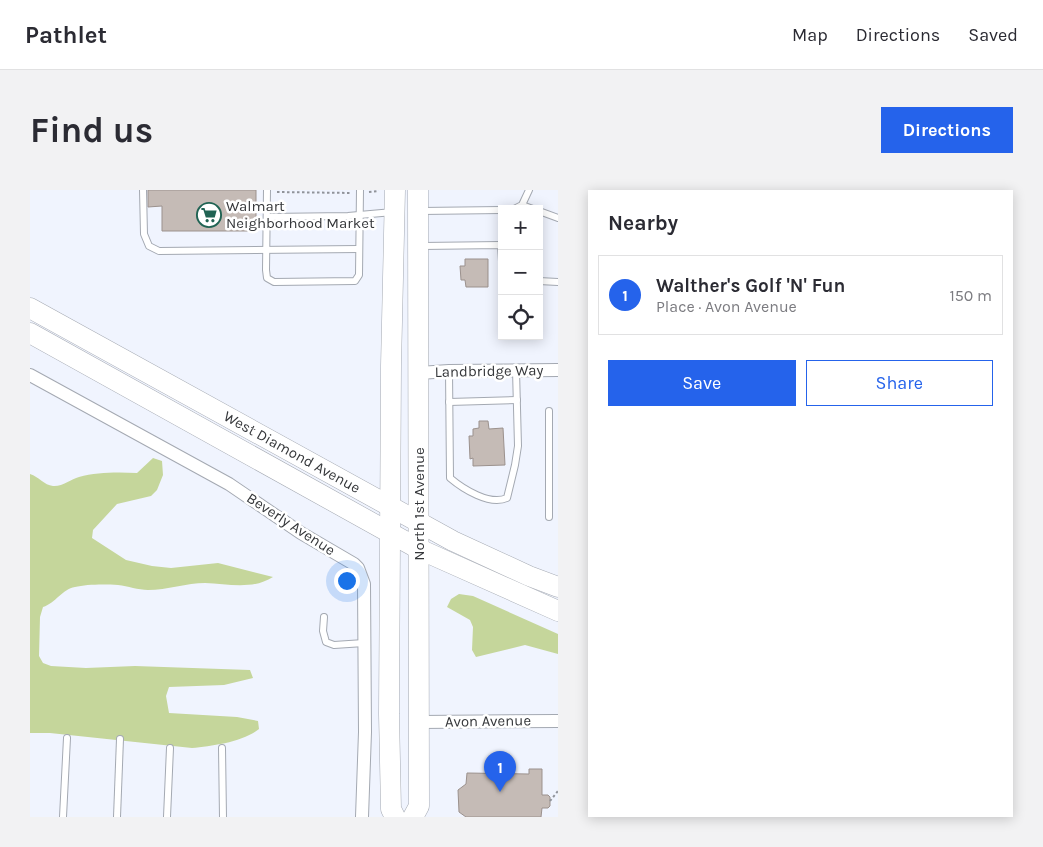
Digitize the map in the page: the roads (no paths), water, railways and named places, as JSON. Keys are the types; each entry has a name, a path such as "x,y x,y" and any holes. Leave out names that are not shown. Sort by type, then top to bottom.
{"main road":[{"name":"North 1st Avenue","path":"394,190 389,714 391,809 395,817"},
{"name":"North 1st Avenue","path":"413,817 419,806 418,190"},
{"name":"West Diamond Avenue","path":"30,308 419,522 478,553 558,587"},
{"name":"West Diamond Avenue","path":"30,333 419,548 558,611"}],"street":[{"name":"Landbridge Way","path":"419,373 558,370"},
{"name":"Beverly Avenue","path":"30,375 229,484 306,537 358,568 364,584 365,732 362,817"},
{"name":"Avon Avenue","path":"419,722 558,721"}],"lane":[{"path":"143,190 144,234 149,246 159,251 359,249"},
{"path":"522,205 529,190"},
{"path":"267,191 266,270 268,278 274,282 355,281 360,275 360,192"},
{"path":"418,211 498,210"},
{"path":"267,217 360,215 394,212"},
{"path":"543,212 558,218"},
{"path":"418,246 501,245 501,250"},
{"path":"543,281 558,282"},
{"path":"449,371 450,478 462,489 501,501 507,498 516,465 518,446 516,370"},
{"path":"449,402 517,400"},
{"path":"548,411 550,517"},
{"path":"549,462 558,462"},
{"path":"324,616 323,631 326,642 334,645 364,643"},
{"path":"63,817 66,738"},
{"path":"118,817 120,739"},
{"path":"167,817 170,748"},
{"path":"222,748 223,817"}],"place":[{"name":"Walmart Neighborhood Market","path":"209,215"},
{"name":"Walther's Golf 'N' Fun","path":"500,792"}]}
